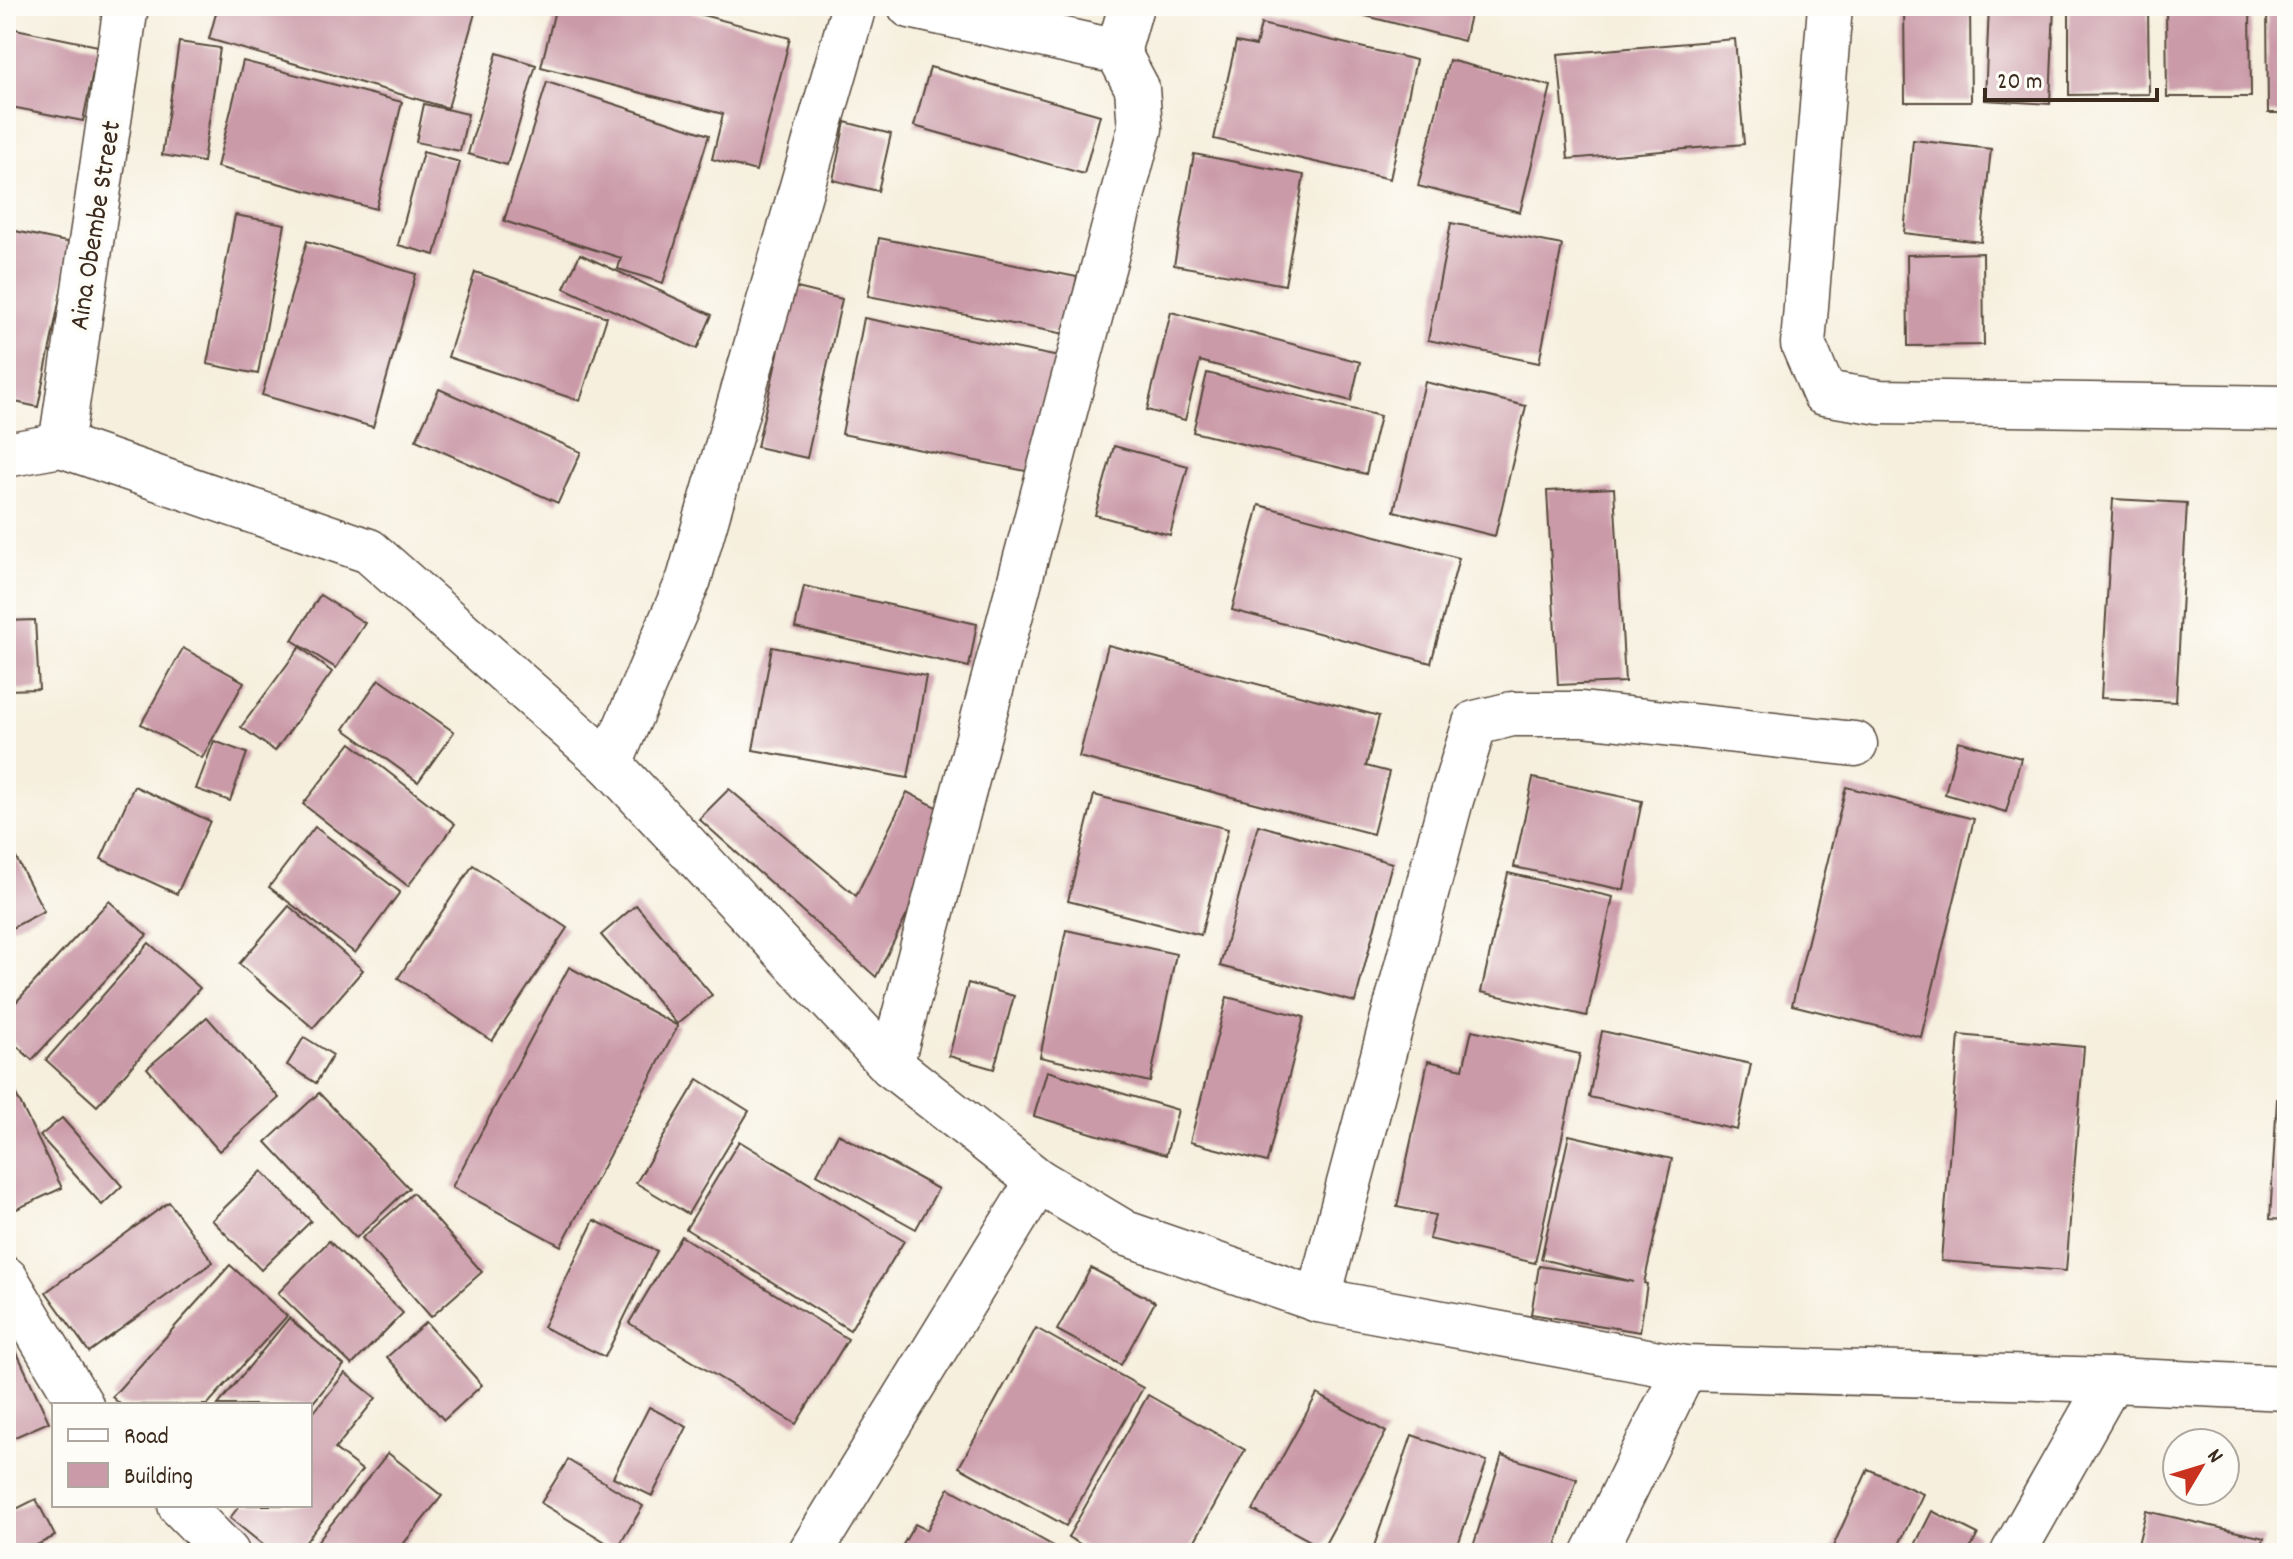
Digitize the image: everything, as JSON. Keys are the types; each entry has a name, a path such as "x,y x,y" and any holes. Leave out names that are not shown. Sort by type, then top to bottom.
{"street":[{"name":"Aina Obembe Street","path":"61,445 126,6"},
{"path":"610,764 689,579 854,6"},
{"path":"910,6 1118,52"},
{"path":"891,1065 1140,129 1137,88 1118,52 1131,6"},
{"path":"1830,6 1803,344 1824,393 1880,402 2287,408"},
{"path":"6,455 61,445 369,551 610,764 891,1065 1038,1181 1125,1233 1318,1300 1685,1368 2287,1388"},
{"path":"1318,1300 1451,800 1475,723 1512,714 1582,714 1855,744"},
{"path":"810,1553 1038,1181"},
{"path":"6,1279 80,1403"},
{"path":"1594,1553 1685,1368"},
{"path":"2013,1553 2111,1380"},
{"path":"182,1507 227,1553"}],"building":[{"path":"218,6 477,6 448,108 209,39"},
{"path":"556,6 668,6 790,38 756,171 712,159 723,114 541,67"},
{"path":"1327,6 1472,6 1464,41"},
{"path":"1904,6 1970,6 1971,102 1905,102"},
{"path":"1989,6 2054,6 2050,104 1985,100"},
{"path":"2069,6 2148,6 2149,94 2069,95"},
{"path":"2166,6 2250,6 2251,97 2167,97"},
{"path":"2267,6 2287,6 2287,113 2268,113"},
{"path":"1261,24 1416,60 1390,179 1214,139 1236,42 1256,46"},
{"path":"6,27 98,46 83,121 6,106"},
{"path":"1735,39 1744,144 1568,159 1558,54"},
{"path":"179,42 220,48 203,162 162,155"},
{"path":"497,53 536,65 507,165 468,154"},
{"path":"1449,60 1551,86 1520,212 1418,186"},
{"path":"243,61 402,102 376,209 217,167"},
{"path":"930,67 1100,115 1084,174 914,126"},
{"path":"547,82 709,135 663,283 618,269 621,258 504,221"},
{"path":"424,104 468,114 460,151 416,142"},
{"path":"845,122 891,134 878,191 833,180"},
{"path":"1913,140 1991,149 1981,242 1904,233"},
{"path":"423,152 460,162 435,255 398,245"},
{"path":"1194,154 1304,175 1285,285 1174,265"},
{"path":"235,215 285,224 258,374 207,364"},
{"path":"1451,223 1562,245 1539,363 1428,340"},
{"path":"6,229 71,243 38,407 6,400"},
{"path":"879,238 1077,277 1065,334 868,296"},
{"path":"307,241 416,274 373,427 262,395"},
{"path":"1983,253 1984,345 1908,346 1907,255"},
{"path":"580,254 712,315 697,349 564,288"},
{"path":"475,272 607,317 580,401 448,357"},
{"path":"793,287 842,299 807,458 757,447"},
{"path":"1171,312 1360,362 1351,401 1200,361 1185,420 1147,410"},
{"path":"864,318 1059,357 1036,473 842,434"},
{"path":"1207,373 1380,416 1366,474 1193,432"},
{"path":"1425,382 1526,406 1495,536 1394,511"},
{"path":"439,389 581,452 558,503 416,440"},
{"path":"1114,446 1188,466 1170,535 1095,515"},
{"path":"1614,488 1625,682 1558,685 1547,491"},
{"path":"2113,499 2187,503 2176,702 2101,698"},
{"path":"1259,505 1459,558 1431,663 1232,610"},
{"path":"804,586 977,624 969,667 795,628"},
{"path":"320,595 365,623 336,668 292,640"},
{"path":"35,620 39,689 6,690 6,621"},
{"path":"1108,645 1379,716 1366,766 1389,772 1373,834 1079,757"},
{"path":"300,647 332,672 275,751 241,727"},
{"path":"772,647 926,676 908,778 753,750"},
{"path":"183,648 244,682 202,758 141,724"},
{"path":"379,679 454,732 418,782 344,729"},
{"path":"214,741 247,753 230,801 196,789"},
{"path":"1958,741 2021,758 2006,812 1945,794"},
{"path":"351,743 455,824 408,886 303,804"},
{"path":"1533,778 1642,801 1624,890 1514,867"},
{"path":"134,786 210,821 177,894 101,859"},
{"path":"1846,787 1974,819 1921,1037 1792,1005"},
{"path":"729,789 856,896 907,792 956,817 876,977 699,819"},
{"path":"1094,795 1228,829 1201,935 1068,901"},
{"path":"1258,825 1392,863 1355,1002 1220,966"},
{"path":"315,827 400,892 355,953 269,887"},
{"path":"6,839 44,911 6,931"},
{"path":"473,865 567,928 492,1041 398,978"},
{"path":"1508,873 1613,897 1587,1016 1481,992"},
{"path":"109,901 147,935 32,1060 6,1036 6,1013"},
{"path":"636,905 712,995 677,1024 601,935"},
{"path":"289,906 363,970 313,1028 239,964"},
{"path":"1066,930 1176,954 1150,1082 1040,1057"},
{"path":"149,943 200,988 97,1106 46,1060"},
{"path":"569,967 678,1026 561,1246 452,1187"},
{"path":"968,983 1014,996 994,1069 949,1056"},
{"path":"1227,997 1304,1017 1267,1162 1190,1142"},
{"path":"207,1017 279,1098 219,1151 147,1068"},
{"path":"1472,1030 1580,1054 1535,1263 1429,1239 1435,1215 1397,1207 1428,1061 1463,1069"},
{"path":"1602,1031 1751,1064 1737,1130 1589,1097"},
{"path":"1959,1035 2084,1047 2066,1271 1941,1261"},
{"path":"304,1037 333,1055 316,1083 287,1065"},
{"path":"1047,1071 1178,1110 1166,1155 1034,1116"},
{"path":"6,1074 62,1188 6,1214"},
{"path":"698,1079 749,1111 688,1214 636,1183"},
{"path":"319,1093 409,1188 356,1238 266,1142"},
{"path":"2277,1099 2287,1100 2287,1220 2270,1219"},
{"path":"62,1118 122,1186 102,1205 40,1136"},
{"path":"838,1134 938,1189 916,1229 817,1174"},
{"path":"1569,1135 1672,1159 1644,1283 1647,1284 1640,1332 1531,1314 1539,1266 1634,1282 1541,1259"},
{"path":"739,1141 904,1241 850,1330 686,1229"},
{"path":"262,1171 311,1221 261,1270 212,1220"},
{"path":"413,1193 482,1272 431,1317 362,1238"},
{"path":"169,1202 213,1262 89,1352 46,1292"},
{"path":"594,1220 657,1251 605,1357 543,1327"},
{"path":"681,1236 848,1339 796,1424 629,1323"},
{"path":"329,1241 403,1313 352,1365 278,1293"},
{"path":"230,1265 287,1316 209,1403 119,1403 112,1397"},
{"path":"1091,1268 1155,1302 1121,1365 1057,1330"},
{"path":"289,1318 344,1365 312,1404 220,1403"},
{"path":"426,1322 482,1385 444,1420 387,1357"},
{"path":"1036,1328 1143,1388 1066,1526 959,1467"},
{"path":"12,1342 49,1422 6,1441 6,1345"},
{"path":"345,1373 376,1398 335,1449 362,1470 297,1553 273,1553 230,1518 238,1507 312,1507 312,1414"},
{"path":"1317,1394 1386,1432 1323,1548 1253,1510"},
{"path":"1148,1395 1245,1450 1188,1553 1096,1553 1068,1537"},
{"path":"649,1407 687,1427 652,1496 613,1477"},
{"path":"1412,1435 1487,1461 1455,1553 1395,1553 1374,1546"},
{"path":"388,1453 442,1496 396,1553 308,1553"},
{"path":"1502,1455 1577,1479 1554,1553 1471,1553"},
{"path":"568,1460 643,1506 617,1549 541,1503"},
{"path":"1868,1469 1923,1494 1895,1553 1830,1553"},
{"path":"949,1488 1066,1553 898,1553 915,1524 927,1530"},
{"path":"36,1499 55,1536 21,1553 6,1553 6,1514"},
{"path":"1932,1511 1978,1534 1968,1553 1911,1553"},
{"path":"2146,1511 2264,1538 2260,1553 2136,1553"}]}
